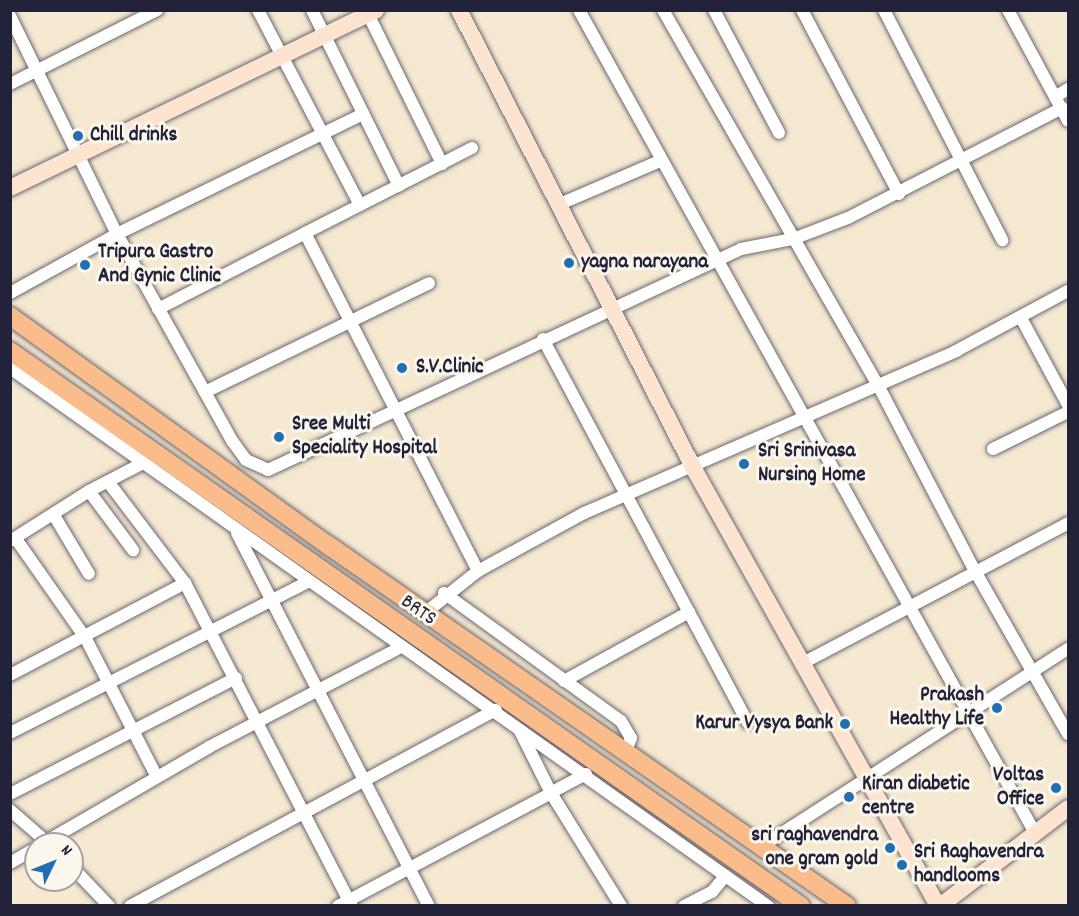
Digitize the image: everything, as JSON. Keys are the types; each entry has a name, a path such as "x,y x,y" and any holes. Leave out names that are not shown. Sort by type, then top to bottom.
{"main road":[{"path":"10,316 425,613 848,906"},
{"name":"BRTS","path":"10,351 801,906"}],"street":[{"path":"10,84 157,10"},
{"path":"258,10 279,55 360,205"},
{"path":"312,10 399,186"},
{"path":"459,10 613,305 694,469 939,906 1068,808"},
{"path":"579,10 660,161 804,415 966,712 1035,833"},
{"path":"663,10 878,385 975,571 1068,734"},
{"path":"714,10 779,133"},
{"path":"802,10 899,194"},
{"path":"884,10 1002,240"},
{"path":"1008,10 1068,121"},
{"path":"10,188 370,12 442,164"},
{"path":"10,16 117,234 205,392 246,460 268,470 396,413 613,305 716,262 752,244 793,239 899,194 962,164 1062,108"},
{"path":"1055,97 1068,89"},
{"path":"10,293 117,234 363,114"},
{"path":"158,309 472,148"},
{"path":"560,204 660,161"},
{"path":"304,233 478,571"},
{"path":"205,392 429,283"},
{"path":"425,613 444,593 478,571 627,495 694,469 804,415 878,385 1021,318 1068,291"},
{"path":"1021,318 1068,405"},
{"path":"543,339 748,723"},
{"path":"11,368 141,464 401,647 496,710 768,906"},
{"path":"993,449 1068,412"},
{"path":"141,464 109,483 89,491 55,517 13,540 85,637 157,777"},
{"path":"109,483 185,583 213,632 304,809 346,904 586,774"},
{"path":"89,491 133,550"},
{"path":"55,517 89,574"},
{"path":"803,663 1068,523"},
{"path":"236,530 429,906"},
{"path":"10,733 110,685 309,581"},
{"path":"10,675 185,583"},
{"path":"444,593 621,721 631,738 625,753"},
{"path":"564,681 689,612"},
{"path":"64,832 157,777 401,647"},
{"path":"762,846 866,776 1068,650"},
{"path":"10,794 236,678"},
{"path":"130,906 304,809 496,710"},
{"path":"519,728 551,793 621,906"},
{"path":"10,810 32,832"},
{"path":"10,863 24,855"},
{"path":"684,906 712,892 725,876"},
{"path":"84,880 109,906"}],"place":[{"name":"Chill drinks","path":"78,136"},
{"name":"yagna narayana","path":"569,263"},
{"name":"Tripura Gastro And Gynic Clinic","path":"85,265"},
{"name":"S.V.Clinic","path":"402,368"},
{"name":"Sree Multi Speciality Hospital","path":"279,437"},
{"name":"Sri Srinivasa Nursing Home","path":"744,464"},
{"name":"Prakash Healthy Life","path":"997,708"},
{"name":"Karur Vysya Bank","path":"845,724"},
{"name":"Voltas Office","path":"1056,788"},
{"name":"Kiran diabetic centre","path":"849,797"},
{"name":"sri raghavendra one gram gold","path":"890,848"},
{"name":"Sri Raghavendra handlooms","path":"902,865"}]}
